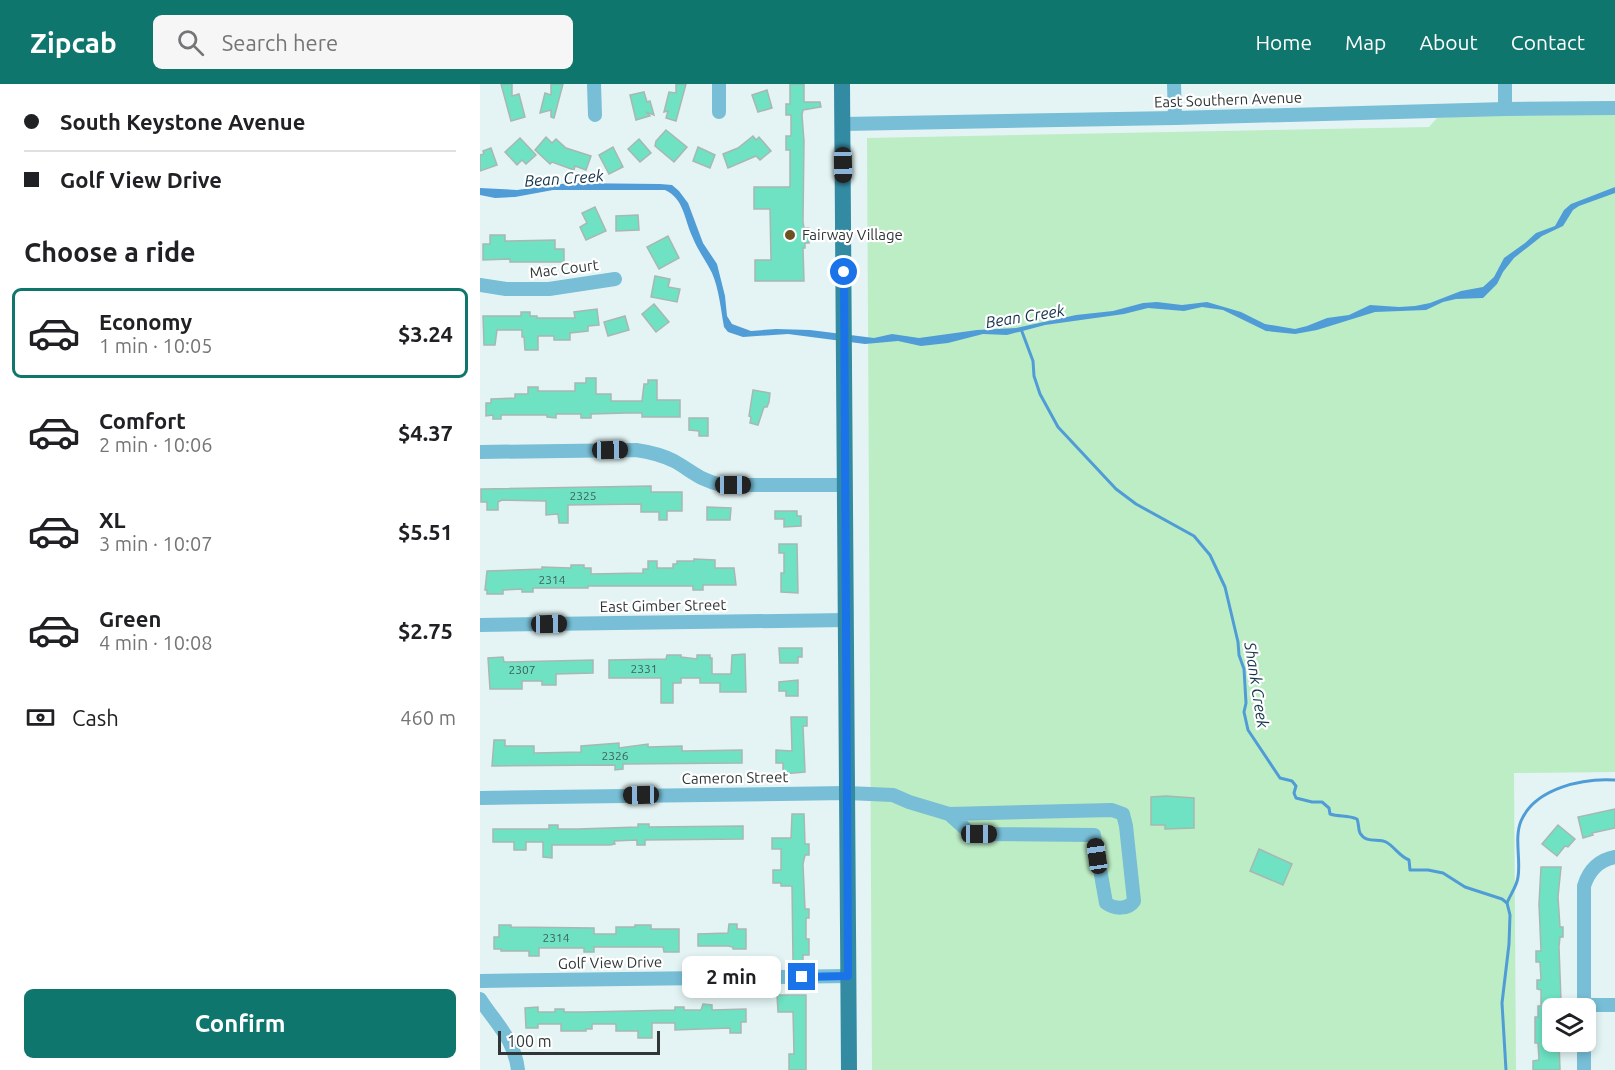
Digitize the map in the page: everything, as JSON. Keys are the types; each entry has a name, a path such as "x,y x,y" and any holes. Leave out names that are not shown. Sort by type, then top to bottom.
{"main road":[{"path":"842,84 849,1070"}],"street":[{"path":"594,84 595,115"},
{"path":"719,84 720,112"},
{"path":"1174,84 1175,118"},
{"path":"1505,84 1505,108"},
{"name":"East Southern Avenue","path":"843,124 1175,118 1505,108 1615,108"},
{"name":"Mac Court","path":"480,285 512,290 549,290 615,279"},
{"path":"480,452 636,450 662,455 693,475 722,485 845,485"},
{"name":"East Gimber Street","path":"480,625 846,620"},
{"name":"Cameron Street","path":"480,798 847,792 893,795 948,814"},
{"path":"948,814 1094,809 1112,810 1123,814 1134,891 1134,901 1131,905 1111,907 1103,897 1094,835 1094,809"},
{"path":"948,814 968,831 979,834 1094,835"},
{"path":"1584,998 1584,889 1588,875 1607,858 1615,857"},
{"name":"Golf View Drive","path":"480,981 848,976"},
{"path":"480,999 507,1036 516,1056 518,1070"},
{"path":"1596,1006 1615,1005"},
{"path":"1584,1052 1584,1070"}],"green space":[{"path":"1615,111 1615,772 1514,773 1516,1070 872,1070 867,138 1429,127 1437,118 1516,113"}],"water":[{"path":"569,183 660,184 672,185 679,191 688,203 703,243 717,264 725,296 727,316 732,324 751,331 810,330 874,338 892,334 919,338 977,330 1016,328 1076,315 1113,311 1143,303 1157,302 1182,305 1207,302 1241,312 1265,324 1295,329 1327,318 1349,315 1370,305 1415,306 1461,291 1483,287 1494,277 1504,258 1536,233 1555,226 1564,210 1571,204 1615,187 1615,193 1573,210 1563,226 1542,236 1514,258 1497,284 1483,298 1456,299 1426,310 1375,312 1317,330 1295,334 1266,331 1223,310 1202,307 1184,311 1148,308 1124,314 1045,325 1007,335 983,334 948,343 921,346 898,341 865,344 788,334 743,337 728,332 724,327 712,273 694,241 680,204 665,190 553,190 495,198 480,195 480,188 517,190"}],"building":[{"path":"501,84 512,84 512,96 519,94 525,117 511,121"},
{"path":"551,84 563,84 554,118 551,117 551,110 540,113 545,93 551,95"},
{"path":"676,84 686,84 676,121 666,118 668,111 664,112 669,92 676,93"},
{"name":"Fairway Village","path":"790,84 804,84 804,102 820,102 821,107 803,110 802,115 803,222 804,228 809,228 809,243 805,243 805,248 803,248 804,281 755,281 755,260 771,260 770,209 754,209 754,187 790,187 790,150 786,150 786,136 791,136 791,115 786,115 786,104 790,104"},
{"path":"767,90 772,108 758,112 752,95"},
{"path":"644,92 647,102 650,101 654,115 646,112 650,116 636,120 630,95"},
{"path":"666,130 687,147 674,162 655,146 656,141"},
{"path":"753,136 756,140 759,137 771,151 760,160 756,156 728,168 723,154 738,148"},
{"path":"546,137 552,143 556,139 566,148 591,156 586,170 575,166 574,170 552,162 550,164 535,150"},
{"path":"520,138 536,155 526,164 522,160 517,165 505,152"},
{"path":"639,139 651,153 640,162 628,149"},
{"path":"613,147 623,167 609,174 599,155"},
{"path":"698,147 715,155 710,168 693,161"},
{"path":"491,148 497,165 480,171 480,155"},
{"path":"595,207 606,231 586,240 580,227 587,223 582,213"},
{"path":"638,215 639,230 616,231 616,216"},
{"path":"490,235 505,235 505,241 555,240 555,249 564,249 564,262 483,260 483,244 490,244"},
{"path":"668,236 679,258 659,269 647,247"},
{"path":"655,276 670,279 668,287 680,289 677,302 651,297"},
{"path":"654,304 669,322 656,332 642,314"},
{"path":"597,309 599,325 588,326 588,331 570,333 570,340 554,340 554,336 538,336 538,350 525,350 522,330 497,330 495,345 484,345 483,316 521,316 521,312 530,312 530,316 537,316 537,318 575,318 574,312"},
{"path":"625,316 629,330 608,336 604,322"},
{"path":"586,378 596,378 596,394 611,394 611,401 642,401 644,384 648,384 648,380 657,380 657,400 680,400 680,417 642,417 642,413 591,414 591,418 581,418 581,414 556,414 556,418 547,417 547,415 501,415 501,419 493,419 493,415 486,416 486,403 491,403 491,399 515,398 515,394 528,394 528,387 538,387 538,391 575,391 575,383 586,383"},
{"path":"753,390 770,393 769,402 767,407 764,407 758,425 750,423 751,417 749,416"},
{"path":"689,418 708,418 708,436 699,436 699,431 689,430"},
{"path":"651,486 651,492 682,492 682,511 667,511 667,520 659,520 659,512 641,512 641,504 568,505 568,523 559,523 558,514 546,515 546,501 502,500 498,502 498,510 487,510 487,502 481,502 481,489"},
{"path":"707,507 731,508 730,520 707,520"},
{"path":"775,511 797,511 797,516 801,516 801,526 784,527 784,519 775,519"},
{"path":"779,544 797,544 798,593 781,592 784,553 779,553"},
{"path":"694,559 715,560 715,568 734,568 736,585 703,585 703,590 693,590 693,586 533,588 533,592 522,592 522,589 503,590 503,594 487,594 485,590 487,571 542,569 542,567 571,568 571,565 584,565 584,568 591,568 591,574 643,573 643,569 648,569 648,561 657,561 657,568 673,568 673,564 677,564 677,561 694,561"},
{"path":"779,648 802,648 802,657 798,657 798,663 780,663"},
{"path":"745,654 746,692 720,692 720,683 700,683 700,678 681,678 681,683 673,683 673,703 661,703 661,678 609,678 609,660 666,659 667,655 681,655 681,657 697,659 697,655 710,655 712,674 731,674 732,655"},
{"path":"503,657 504,662 593,660 593,673 556,674 556,685 542,685 542,681 522,681 522,689 490,689 488,658"},
{"path":"798,680 798,696 786,696 786,691 779,691 779,682"},
{"path":"791,717 807,717 807,726 803,726 805,772 783,774 783,763 776,763 776,750 792,751"},
{"path":"494,740 505,740 505,746 534,746 534,753 581,752 581,746 619,743 619,748 648,744 648,747 682,746 682,751 742,750 742,763 623,764 623,769 615,770 615,765 492,766"},
{"path":"1151,797 1194,798 1194,828 1165,829 1165,825 1151,825"},
{"path":"1615,809 1615,828 1592,833 1593,835 1583,838 1578,817"},
{"path":"792,814 804,814 805,844 809,844 809,855 805,855 803,864 805,909 809,909 809,918 806,918 806,939 809,939 809,955 803,955 803,961 793,961 792,886 773,883 773,870 781,870 781,849 772,849 772,838 791,838"},
{"path":"638,824 649,824 649,827 743,826 743,839 645,840 645,845 637,845 637,840 614,841 615,844 610,845 552,845 552,858 543,857 543,842 526,842 526,850 514,850 514,842 493,842 493,829 549,829 549,825 558,825 558,829 638,827"},
{"path":"1558,825 1575,839 1557,856 1542,844"},
{"path":"1259,849 1292,864 1283,885 1250,871"},
{"path":"1541,867 1561,867 1558,897 1560,927 1563,927 1563,937 1560,937 1559,947 1561,998 1542,998 1542,1052 1559,1052 1560,1070 1533,1070 1533,1061 1539,1060 1538,1043 1535,1043 1535,1017 1538,1017 1538,1006 1541,1006 1541,990 1537,989 1537,980 1541,980 1540,962 1536,962 1536,951 1541,951 1539,904"},
{"path":"729,924 737,924 737,929 746,929 746,949 733,949 728,946 698,946 698,934 728,933"},
{"path":"499,925 594,928 594,934 616,934 616,927 635,927 635,925 651,925 651,929 679,929 679,952 664,952 663,947 594,947 594,952 584,952 584,948 539,948 539,956 529,956 529,951 494,949 494,937 499,937"},
{"path":"777,995 806,995 806,1070 789,1070 789,1054 794,1054 793,1012 778,1012"},
{"path":"703,1004 712,1005 712,1010 746,1009 746,1022 741,1022 741,1033 730,1033 730,1028 675,1030 675,1023 652,1023 652,1038 638,1038 638,1031 616,1031 616,1024 592,1024 592,1029 586,1029 586,1031 561,1031 561,1024 538,1024 538,1028 526,1028 525,1008 538,1007 538,1012 555,1012 555,1009 564,1009 564,1012 675,1010 675,1007 684,1007 684,1010 701,1010"}],"waterway":[{"name":"Shank Creek","path":"1021,329 1033,361 1034,376 1040,394 1058,427 1116,489 1136,504 1194,536 1210,555 1225,587 1244,669 1246,703 1244,712 1248,730 1280,778 1292,781 1296,786 1294,793 1296,798 1322,802 1329,808 1330,814 1357,819 1359,831 1365,838 1389,844 1409,860 1410,870 1443,873 1465,887 1502,899 1507,903 1510,915 1509,944 1502,1003 1506,1070"},
{"path":"1507,903 1515,887 1519,870 1519,828 1528,810 1537,800 1561,787 1589,781 1615,780"}],"place":[{"name":"Fairway Village","path":"790,235"}],"route":[{"path":"802,977 848,976 844,272"}],"water label":[{"name":"Bean Creek","path":"564,178"},
{"name":"Bean Creek","path":"1025,316"}]}
